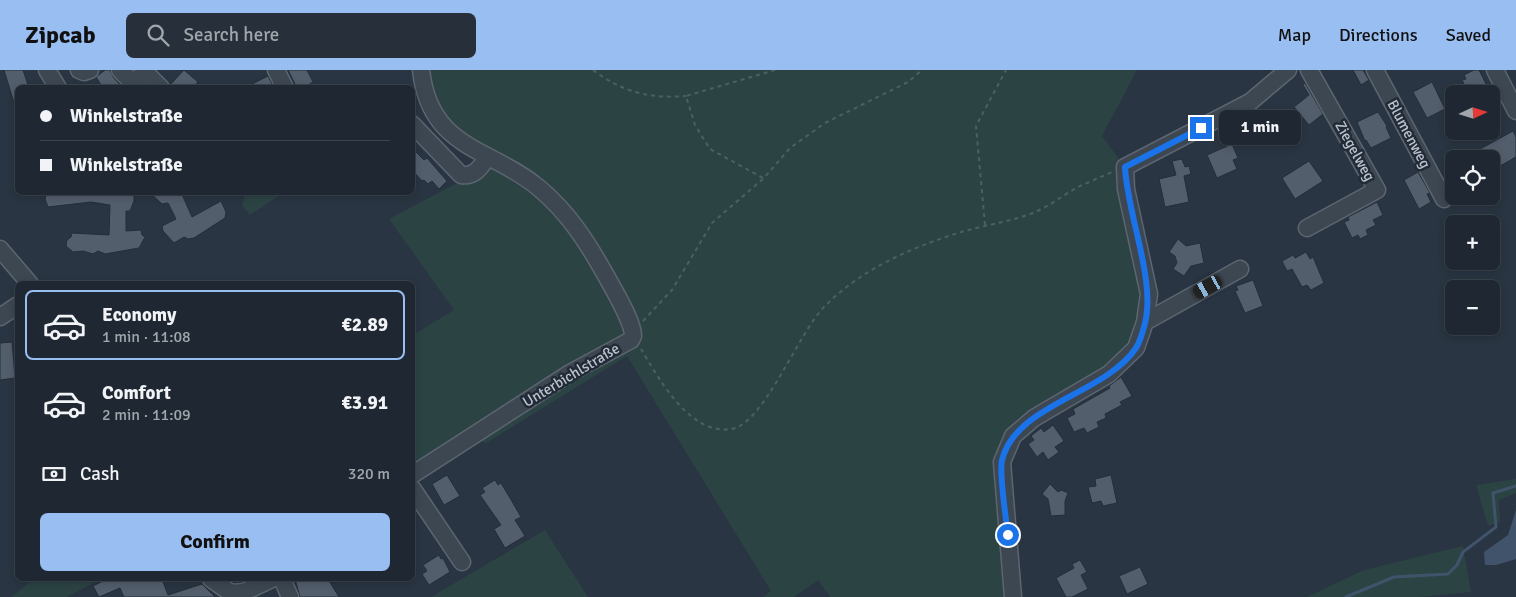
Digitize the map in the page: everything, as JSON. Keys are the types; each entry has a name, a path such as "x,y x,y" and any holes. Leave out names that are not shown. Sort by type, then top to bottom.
{"street":[{"path":"47,70 56,85"},
{"path":"79,70 84,72 90,70"},
{"path":"276,70 284,85"},
{"name":"Unterbichlstraße","path":"415,473 533,396 631,340 633,334 612,286 578,228 537,186 458,140 438,118 423,86 421,70"},
{"path":"1013,597 1002,462 1006,447 1013,436 1034,418 1109,374 1136,348 1145,322 1149,294 1126,189 1125,167 1250,102 1288,70"},
{"name":"Ziegelweg","path":"1307,228 1377,190 1309,70"},
{"name":"Blumenweg","path":"1375,70 1444,199"},
{"path":"1495,70 1516,111"},
{"path":"126,80 147,74 158,85"},
{"path":"415,127 461,175 468,176 473,174 487,158"},
{"path":"0,249 27,281"},
{"path":"1145,322 1240,269"},
{"path":"0,317 15,306"},
{"path":"415,492 462,562"},
{"path":"214,581 231,593 237,593 267,581"},
{"path":"283,581 290,597"}],"path":[{"path":"593,70 606,80 634,92 662,98 686,96 775,70"},
{"path":"922,70 908,82 825,123 790,148 764,178 712,222 672,290 633,334 665,386 683,410 695,419 714,427 736,428 745,423 763,402 811,322 845,287 892,258 957,233 1035,212 1077,188 1125,167"},
{"path":"985,226 976,126 1006,70"},
{"path":"686,96 695,125 710,149 764,178"}],"green space":[{"path":"428,70 1137,70 1102,136 1122,163 1117,179 1143,298 1141,320 1125,353 1008,436 1005,597 830,597 818,580 794,597 763,597 771,591 627,356 486,443 480,441 415,481 415,334 454,310 389,219 459,182 466,184 491,168 499,158 460,132 444,113"},
{"path":"244,195 280,195 250,215 242,205"},
{"path":"1516,479 1516,493 1499,500 1500,522 1488,526 1476,485"},
{"path":"545,530 588,597 431,597"},
{"path":"1463,546 1471,592 1419,597 1307,597 1364,570"},
{"path":"31,581 96,581 67,597 12,597"}],"water":[{"path":"1516,510 1516,559 1496,565 1485,565 1484,552 1508,535"}],"building":[{"path":"4,70 23,70 28,85 15,85 15,106"},
{"path":"105,70 110,70 120,85 101,85 96,77"},
{"path":"184,70 198,82 195,85 170,85"},
{"path":"288,70 307,70 313,82 308,85 296,85"},
{"path":"1353,70 1363,70 1369,80 1361,85"},
{"path":"1474,70 1479,70 1486,85 1464,85 1462,80 1466,79 1464,75"},
{"path":"268,76 272,85 250,85"},
{"path":"1432,82 1445,109 1427,118 1413,92"},
{"path":"1305,83 1323,114 1309,125 1294,107 1309,95 1303,85"},
{"path":"1378,112 1387,126 1391,138 1371,148 1365,141 1357,122"},
{"path":"1272,115 1280,134 1258,144 1249,124"},
{"path":"1513,131 1516,137 1516,157 1500,166 1500,150 1478,150 1500,140 1500,138"},
{"path":"1232,144 1238,158 1233,160 1237,169 1217,178 1207,155"},
{"path":"415,151 424,160 427,158 447,181 439,189 432,181 428,184 424,180 422,181 415,173"},
{"path":"1182,159 1185,167 1189,166 1191,174 1184,176 1189,202 1165,207 1159,179 1176,175 1172,161"},
{"path":"1309,161 1323,181 1295,199 1282,178"},
{"path":"1418,172 1430,193 1427,194 1431,202 1419,209 1404,180"},
{"path":"46,195 132,195 134,201 130,211 126,211 126,231 141,230 142,235 145,237 139,248 105,254 98,251 93,254 83,251 73,252 66,246 67,240 71,237 72,233 109,235 110,205 91,202 48,207 45,199"},
{"path":"152,195 182,195 192,217 221,201 226,212 225,218 194,238 188,239 184,237 174,243 163,231 162,226 176,219 168,203 162,204"},
{"path":"1377,202 1383,215 1373,220 1376,225 1366,230 1368,235 1360,239 1358,235 1352,238 1344,222 1349,220 1348,217"},
{"path":"1178,239 1186,246 1200,243 1204,263 1191,266 1184,276 1173,269 1177,263 1175,256 1169,252"},
{"path":"1306,252 1310,259 1313,257 1324,283 1311,290 1307,285 1302,287 1292,269 1287,271 1282,261 1293,255 1295,258"},
{"path":"1253,280 1263,306 1245,313 1235,291 1238,290 1236,286"},
{"path":"12,342 15,378 0,380 0,343"},
{"path":"1121,377 1132,396 1120,402 1122,405 1105,414 1106,418 1097,422 1099,427 1087,433 1084,428 1074,432 1067,418 1075,414 1073,409 1110,388 1109,386"},
{"path":"1053,425 1064,441 1055,447 1059,452 1048,460 1043,452 1037,457 1028,444 1034,440 1031,436 1041,428 1044,432"},
{"path":"447,475 460,496 444,505 432,484"},
{"path":"1111,475 1117,503 1103,506 1101,501 1092,503 1088,487 1096,486 1095,479"},
{"path":"495,480 498,485 501,483 521,517 515,520 525,536 505,548 494,529 501,525 480,495 485,492 482,488"},
{"path":"1050,484 1058,492 1061,490 1068,493 1065,501 1065,515 1051,516 1048,499 1042,494"},
{"path":"439,555 441,559 443,558 450,572 429,585 422,574 427,571 423,565"},
{"path":"1080,560 1087,572 1081,575 1088,589 1072,597 1066,597 1056,578 1074,568 1072,564"},
{"path":"1140,567 1148,584 1127,594 1119,576"},
{"path":"103,581 163,581 168,595 202,584 215,597 124,597 120,588 99,597 93,586"},
{"path":"296,581 329,581 339,597 300,597"}],"waterway":[{"path":"1346,597 1394,577 1448,574 1457,565 1463,552 1496,527 1493,493 1516,486"}],"route":[{"path":"1008,535 1002,462 1006,447 1013,436 1034,418 1109,374 1136,348 1145,322 1149,294 1126,189 1125,167 1201,128"}]}
